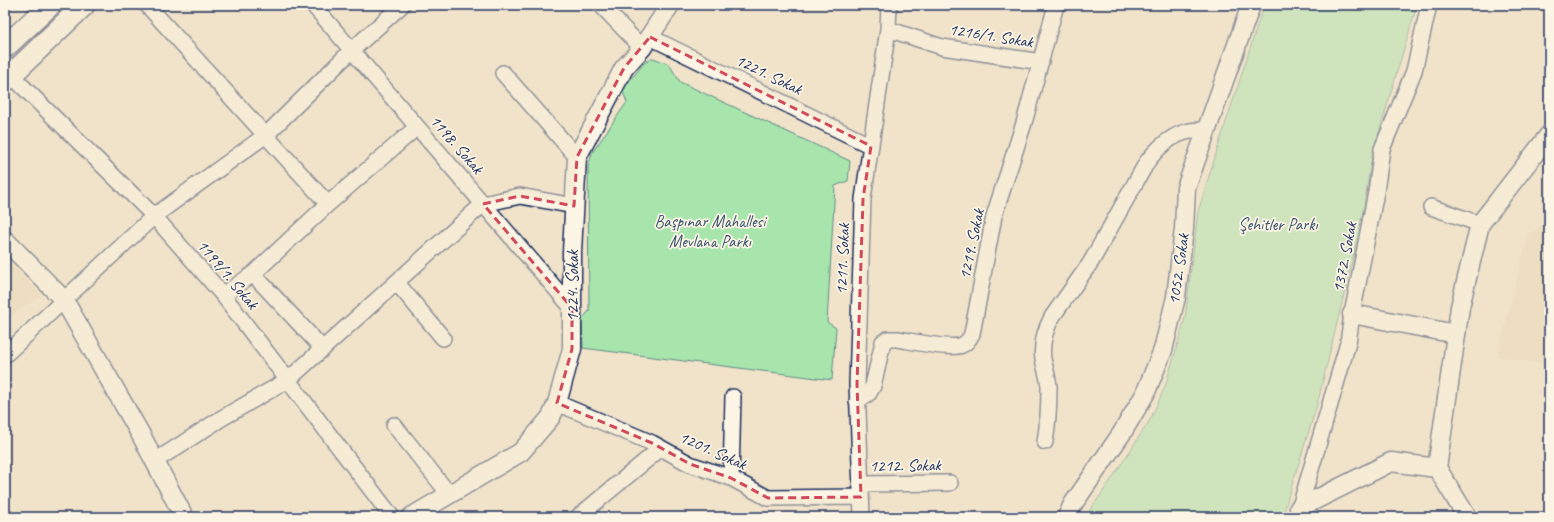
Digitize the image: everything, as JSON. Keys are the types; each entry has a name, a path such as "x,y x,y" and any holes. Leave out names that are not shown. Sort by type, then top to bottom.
{"main road":[{"path":"5,47 50,5"},
{"path":"7,73 84,5"}],"street":[{"path":"147,5 328,204"},
{"name":"1198. Sokak","path":"313,5 572,308"},
{"path":"5,355 154,216 266,135 352,50 402,5"},
{"path":"601,5 646,42"},
{"name":"1224. Sokak","path":"411,517 521,452 551,418 557,403 572,349 572,252 577,157 624,68 646,42 670,5"},
{"name":"1211. Sokak","path":"862,517 857,376 863,199 888,29 889,5"},
{"name":"1219. Sokak","path":"857,401 869,393 873,386 883,342 888,339 952,347 962,345 970,339 994,216 1024,123 1056,5"},
{"name":"1052. Sokak","path":"1067,517 1073,504 1122,433 1144,394 1163,350 1176,297 1184,229 1186,188 1251,5"},
{"name":"1372. Sokak","path":"1298,513 1348,343 1352,314 1376,192 1382,149 1414,71 1430,5"},
{"name":"1216/1. Sokak","path":"888,29 942,47 1041,62"},
{"name":"1221. Sokak","path":"646,42 871,146"},
{"name":"1199/1. Sokak","path":"7,73 154,216 223,295 392,517"},
{"path":"503,73 577,157"},
{"path":"223,295 253,274 328,204 417,127"},
{"path":"1045,442 1049,414 1049,384 1043,357 1043,346 1045,331 1052,317 1091,262 1152,155 1166,142 1182,133 1194,130 1206,131"},
{"path":"1467,517 1437,468 1460,307 1480,224 1549,135"},
{"path":"155,461 222,418 288,380 483,204 520,196 574,206"},
{"path":"1431,207 1480,224"},
{"path":"5,240 64,300 155,461 184,517"},
{"path":"253,274 323,349"},
{"path":"397,283 443,338"},
{"path":"1352,314 1456,334"},
{"path":"731,478 733,397"},
{"name":"1201. Sokak","path":"557,403 661,448 690,464 731,478 768,498 860,491"},
{"path":"394,425 450,494"},
{"path":"578,517 661,448"},
{"path":"1298,513 1391,462 1437,468"},
{"name":"1212. Sokak","path":"860,491 950,483"}],"highlighted area":[{"path":"650,37 871,146 863,199 857,384 861,497 768,498 731,478 690,464 652,443 557,403 572,349 572,308 483,204 520,196 574,206 577,157 624,68"}],"shaded area":[{"path":"1549,224 1549,365 1497,356 1528,235 1540,226"},
{"path":"5,257 42,295 5,320"}],"green space":[{"name":"Şehitler Parkı","path":"1264,5 1417,5 1372,156 1360,229 1317,405 1283,517 1085,517 1150,420 1165,387 1185,319 1198,212"},
{"name":"Başpınar Mahallesi Mevlana Parkı","path":"653,58 669,64 680,82 850,161 848,181 835,186 827,322 836,328 832,380 583,348 582,319 589,311 588,167 592,153 627,102 622,90 644,63"}]}
